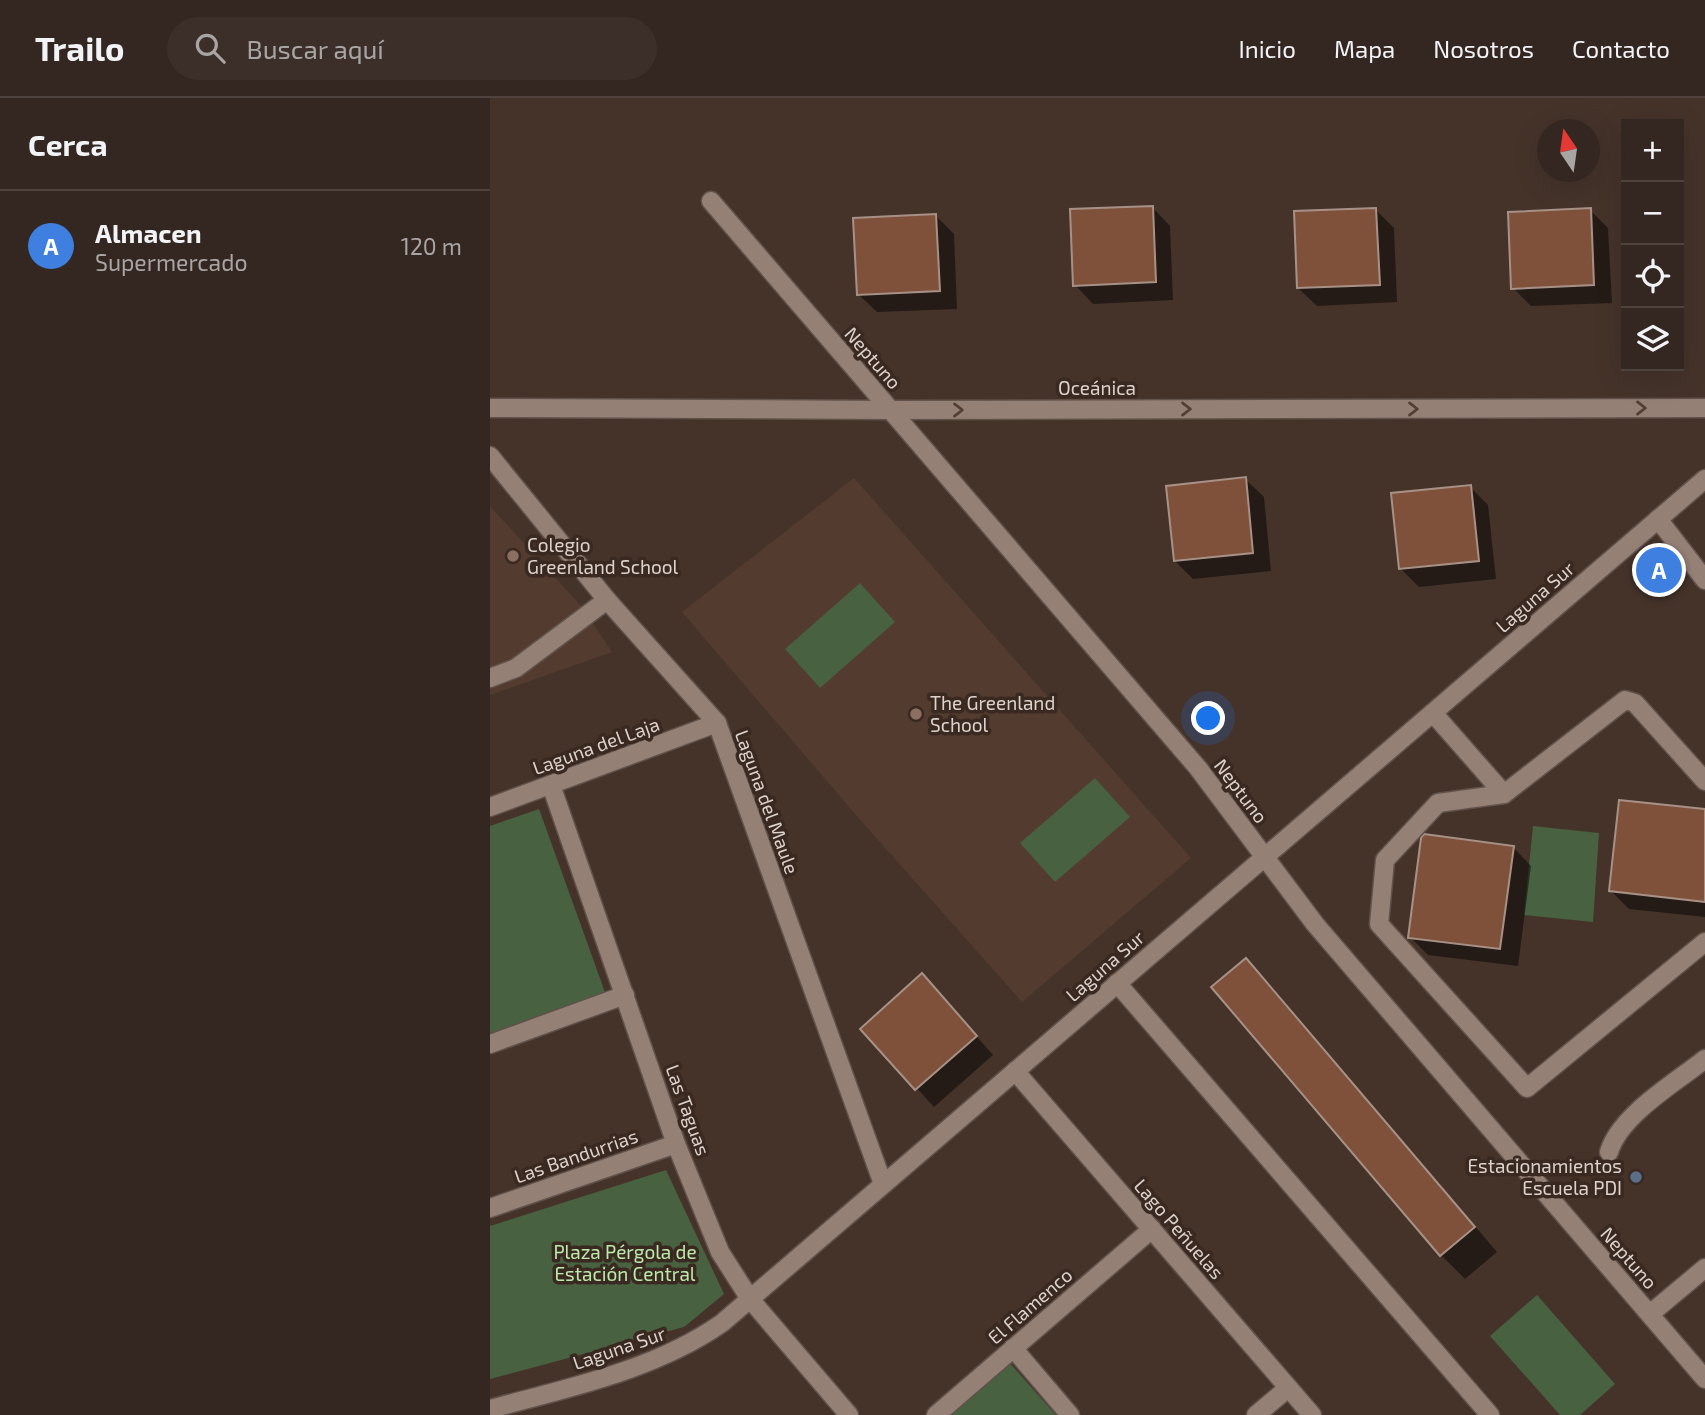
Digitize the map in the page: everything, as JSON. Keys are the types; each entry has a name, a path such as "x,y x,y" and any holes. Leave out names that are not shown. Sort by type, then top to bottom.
{"street":[{"name":"Neptuno","path":"711,201 1198,768 1315,924 1705,1379"},
{"name":"Oceánica","path":"490,408 1705,408"},
{"name":"Laguna del Maule","path":"490,456 607,600 716,723 883,1184"},
{"name":"Laguna Sur","path":"490,1409 522,1408 655,1361 703,1337 1705,479"},
{"path":"1658,519 1705,580"},
{"path":"490,678 516,668 607,600"},
{"path":"1705,781 1635,703 1625,700 1504,794 1438,803 1385,860 1379,923 1527,1088 1705,943"},
{"path":"1433,713 1504,794"},
{"name":"Laguna del Laja","path":"490,807 716,723"},
{"name":"Las Taguas","path":"551,785 676,1144 720,1252 750,1299 849,1415"},
{"path":"1117,983 1490,1415"},
{"path":"490,1044 625,995"},
{"path":"1609,1152 1612,1142 1628,1120 1705,1059"},
{"name":"Lago Peñuelas","path":"1015,1071 1312,1415"},
{"name":"Las Bandurrias","path":"490,1208 676,1144"},
{"name":"El Flamenco","path":"936,1415 1152,1229"},
{"path":"1650,1314 1705,1268"},
{"path":"1013,1348 1070,1415"},
{"path":"1256,1415 1288,1388"}],"shaded area":[{"name":"The Greenland School","path":"854,478 1191,858 1022,1002 856,815 682,612"},
{"name":"Colegio Greenland School","path":"490,506 582,607 612,652 490,695"}],"green space":[{"path":"860,583 895,622 820,688 785,649"},
{"path":"1095,778 1130,817 1055,882 1020,843"},
{"path":"539,809 606,995 490,1036 490,826"},
{"path":"1533,826 1599,833 1593,922 1524,915"},
{"name":"Plaza Pérgola de Estación Central","path":"666,1170 724,1294 684,1327 490,1379 490,1226"},
{"path":"1537,1295 1615,1384 1580,1415 1560,1415 1490,1336"},
{"path":"1008,1361 1056,1415 945,1415"}],"building":[{"path":"1153,206 1156,282 1073,286 1070,209"},
{"path":"1376,208 1380,285 1297,288 1294,211"},
{"path":"1591,208 1594,285 1511,289 1508,212"},
{"path":"936,214 940,291 857,295 853,218"},
{"path":"1246,477 1253,553 1174,561 1166,486"},
{"path":"1471,485 1479,561 1399,569 1391,493"},
{"path":"1619,800 1705,809 1705,902 1609,891"},
{"path":"1424,834 1514,846 1500,949 1408,938 1421,838"},
{"path":"1246,958 1475,1227 1440,1256 1211,987"},
{"path":"922,973 977,1036 915,1090 860,1029"}],"place":[{"name":"Colegio Greenland School","path":"513,556"},
{"name":"Almacen","path":"1659,570"},
{"name":"The Greenland School","path":"916,714"},
{"name":"Estacionamientos Escuela PDI","path":"1636,1177"}]}
